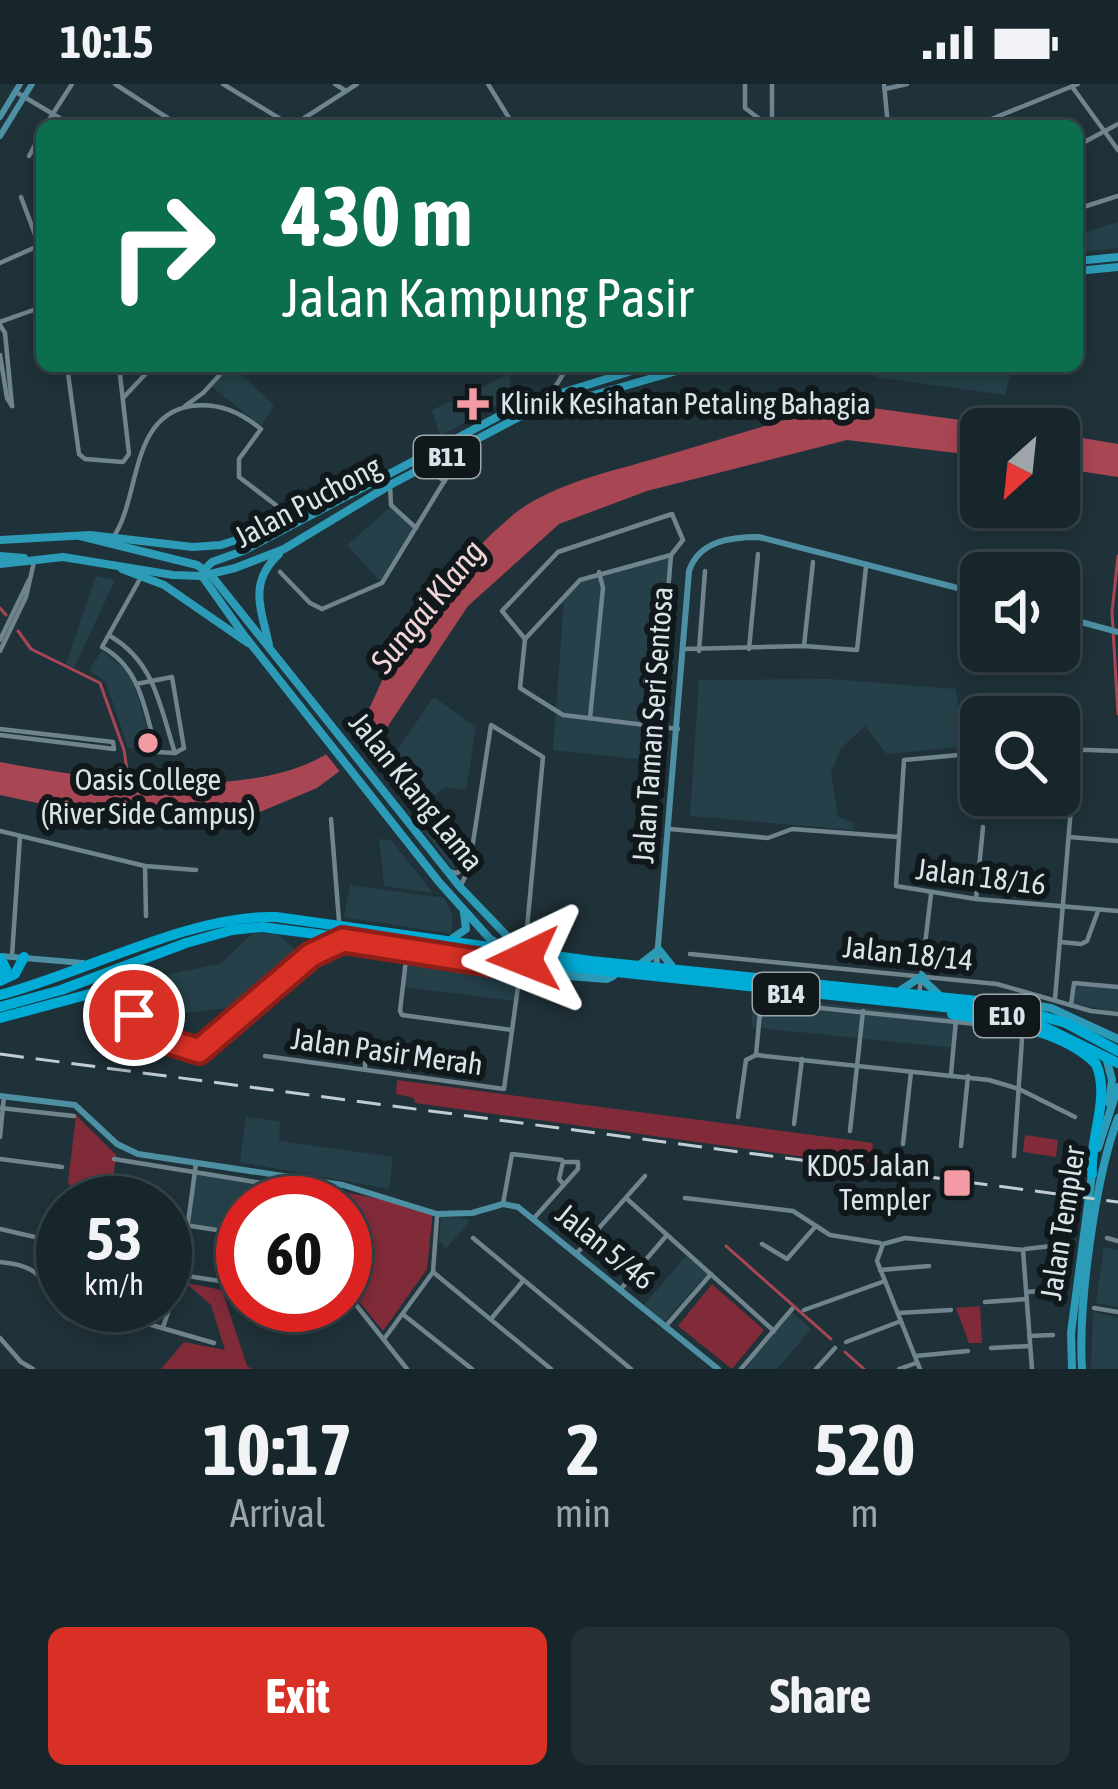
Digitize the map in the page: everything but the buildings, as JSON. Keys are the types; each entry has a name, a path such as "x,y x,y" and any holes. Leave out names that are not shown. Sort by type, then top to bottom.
{"highway":[{"name":"E10","path":"0,995 56,980 213,923 276,917 591,961 997,1004 1053,1018 1118,1046"},
{"name":"E10","path":"0,1007 200,938 262,927 1018,1018 1062,1034 1114,1064"},
{"path":"0,980 9,957"},
{"path":"0,980 16,974 9,957"},
{"path":"0,1018 112,988"},
{"path":"886,1000 1024,1028 1088,1056 1102,1080 1090,1154 1092,1174"}],"main road":[{"path":"1083,260 1118,257"},
{"path":"1083,270 1118,267"},
{"name":"Jalan Puchong","path":"206,573 212,562 516,407 629,372"},
{"name":"Jalan Puchong","path":"206,573 284,549 390,485 521,416 673,372"},
{"path":"0,539 80,536 165,546 221,545 299,520"},
{"path":"80,536 206,573"},
{"path":"269,647 257,589 268,565 284,549"},
{"path":"0,560 92,560 173,575 206,573"},
{"path":"92,560 142,576 191,602 254,648"},
{"name":"Jalan Klang Lama","path":"206,573 329,722 463,911 490,939 551,970 762,997 918,1008 1042,1029 1114,1064"},
{"name":"Jalan Klang Lama","path":"206,573 254,648 320,730 514,948 1019,1003 1084,1020 1118,1046"},
{"path":"447,871 514,948 520,970 594,979 614,976"},
{"path":"446,940 464,934 463,911"},
{"path":"496,964 514,948"},
{"path":"641,963 659,950 671,965"},
{"path":"518,984 538,974"},
{"path":"901,990 922,977 938,994"},
{"path":"1109,1110 1114,1064"},
{"name":"Jalan Templer","path":"1082,1369 1077,1334 1092,1174 1118,1087"},
{"name":"Jalan Templer","path":"1072,1369 1104,1166 1117,1121"}],"street":[{"path":"0,136 32,84"},
{"path":"48,120 72,84"},
{"path":"115,84 171,120"},
{"path":"223,84 282,120"},
{"path":"335,84 346,91"},
{"path":"301,120 357,84"},
{"path":"488,84 510,120"},
{"path":"745,84 745,108 762,120"},
{"path":"771,120 772,84"},
{"path":"888,120 885,87 908,84"},
{"path":"989,120 1076,86 1118,150"},
{"path":"0,118 18,88 24,97 63,120"},
{"path":"1083,143 1118,124"},
{"path":"28,156 36,142"},
{"path":"1083,207 1118,196"},
{"path":"21,197 36,233"},
{"path":"0,263 36,247"},
{"path":"0,355 12,406 0,323 36,309"},
{"path":"68,372 79,454 85,459 123,462 129,454 120,372"},
{"path":"123,398 147,372"},
{"path":"112,538 147,441 164,418 203,393 222,372"},
{"path":"549,397 564,372"},
{"path":"203,393 209,405"},
{"path":"184,407 209,405 244,416 261,429 239,459 237,470 244,483 281,508 310,514"},
{"path":"280,572 322,609 382,583 464,449"},
{"path":"424,468 445,481"},
{"path":"390,485 391,505 416,528"},
{"path":"277,526 283,518 281,508"},
{"path":"525,639 502,611 558,552 672,514 682,540 671,555 657,726"},
{"name":"Jalan Taman Seri Sentosa","path":"655,980 695,556 715,543 759,537 960,588"},
{"path":"749,649 758,554"},
{"path":"671,555 580,580 525,639 520,688 563,715 678,729"},
{"path":"0,651 26,597 32,575 30,559"},
{"path":"804,646 813,562"},
{"path":"684,649 804,646 857,650 866,563"},
{"path":"699,651 705,571"},
{"path":"590,718 603,588 599,572"},
{"path":"0,640 32,575"},
{"path":"136,684 172,677 184,748 175,753 157,752 128,666 102,647 142,576"},
{"path":"1080,622 1118,632"},
{"path":"109,635 139,656 175,753"},
{"path":"460,887 470,865 491,725 543,757 527,928 514,948"},
{"path":"0,732 113,742 114,749 0,732"},
{"path":"1080,748 1118,751"},
{"name":"Jalan 18/16","path":"960,755 906,759 896,886 931,894 1118,911"},
{"path":"1055,999 1071,816"},
{"path":"20,835 9,957 83,963 152,1033 181,1048 199,1051 311,955 339,921 331,819"},
{"path":"976,899 983,827"},
{"path":"670,829 768,838 792,829 898,837"},
{"path":"0,831 145,866 196,870"},
{"path":"1069,837 1118,842"},
{"path":"447,871 457,873 470,865"},
{"path":"145,866 146,916"},
{"path":"918,1008 931,894"},
{"path":"1060,942 1087,941 1098,910"},
{"path":"339,921 446,940 454,951 445,957"},
{"path":"333,930 343,940"},
{"path":"311,955 343,940 520,970 551,970"},
{"path":"407,951 403,1015 512,1030 520,970"},
{"name":"Jalan 18/14","path":"690,954 997,984 1118,1013"},
{"path":"1071,1005 1074,983 1118,987"},
{"path":"756,1055 762,997 863,1011 957,1016 1018,1030 1022,1039 1014,1156"},
{"path":"850,1131 863,1011"},
{"path":"951,1074 957,1016"},
{"name":"Jalan Pasir Merah","path":"265,1056 505,1089 512,1030"},
{"path":"364,1070 367,1044"},
{"path":"738,1117 750,1055 968,1076 1019,1089 1075,1117"},
{"path":"794,1124 802,1060"},
{"path":"903,1144 911,1070"},
{"path":"961,1146 968,1076"},
{"path":"0,1137 2,1096 76,1106 126,1150 244,1176"},
{"path":"1,1108 71,1116"},
{"path":"372,1192 437,1214 472,1214 503,1204 510,1155 580,1164 533,1220"},
{"path":"0,1159 62,1167"},
{"path":"114,1160 194,1172 281,1176"},
{"path":"564,1160 560,1179 564,1185"},
{"path":"192,1186 196,1162"},
{"path":"576,1254 645,1177"},
{"path":"626,1198 774,1331"},
{"path":"685,1198 793,1211 830,1235 883,1244 905,1238 1022,1250 1061,1245"},
{"name":"Jalan 5/46","path":"503,1204 519,1208 718,1369"},
{"path":"384,1339 434,1272 437,1214"},
{"path":"762,1244 787,1259 814,1227"},
{"path":"0,1229 36,1238"},
{"path":"620,1290 667,1235"},
{"path":"473,1238 631,1369"},
{"path":"1107,1238 1118,1241"},
{"path":"883,1244 878,1254 880,1270 917,1362"},
{"path":"1022,1250 1032,1369"},
{"path":"0,1262 36,1273"},
{"path":"880,1270 929,1266"},
{"path":"434,1272 551,1369"},
{"path":"665,1327 710,1274"},
{"path":"491,1319 523,1281"},
{"path":"803,1310 885,1281"},
{"path":"985,1302 1054,1290"},
{"path":"1094,1308 1118,1312"},
{"path":"741,1369 792,1310"},
{"path":"846,1342 899,1317 951,1310"},
{"path":"406,1316 472,1369"},
{"path":"372,1324 407,1369"},
{"path":"177,1332 214,1342"},
{"path":"1029,1336 1053,1335"},
{"path":"0,1338 33,1369"},
{"path":"991,1348 1030,1346"},
{"path":"817,1369 835,1348"},
{"path":"898,1369 968,1351"},
{"path":"451,1369 459,1358"}],"shaded area":[{"path":"1118,222 1118,248 1083,251 1083,233"},
{"path":"226,372 238,372 274,405 261,426 212,387"},
{"path":"872,372 1011,372 1005,395 875,377"},
{"name":"Klinik Kesihatan Petaling Bahagia","path":"509,374 512,397 440,436 432,410"},
{"path":"850,405 960,420 960,453 847,440 647,491 559,524 468,606 376,744 317,788 246,818 194,827 134,824 0,795 0,762 84,776 184,783 281,773 321,757 359,726 418,621 447,582 514,514 597,475 825,407"},
{"path":"1080,438 1118,444 1118,477 1080,471"},
{"path":"391,507 413,528 380,581 347,545"},
{"path":"669,557 654,727 659,728 656,761 553,750 564,600 581,582"},
{"path":"96,576 115,580 74,668 66,664"},
{"path":"102,650 132,676 154,751 128,748 106,682 89,670"},
{"path":"830,679 956,689 960,747 887,754 865,726 840,749 831,773 838,817 854,823 853,830 690,816 699,680"},
{"path":"434,697 476,727 466,790 445,787 425,802 390,760"},
{"path":"437,805 464,837 453,869 417,821"},
{"path":"379,839 391,840 433,893 384,886"},
{"path":"350,885 444,898 453,916 451,934 344,917"},
{"path":"253,933 277,934 299,952 238,1007 149,1017 143,979 220,964"},
{"path":"407,961 517,976 514,1001 404,987"},
{"path":"1075,985 1118,989 1118,1012 1074,1004"},
{"path":"754,996 959,1018 955,1048 751,1027"},
{"path":"397,1080 873,1143 871,1166 415,1103 414,1098 396,1094"},
{"path":"76,1115 116,1155 113,1176 69,1176"},
{"path":"246,1117 280,1121 279,1141 393,1157 389,1189 372,1186 372,1176 317,1176 240,1162"},
{"path":"1025,1135 1058,1140 1056,1157 1023,1152"},
{"path":"196,1175 216,1178 216,1228 192,1225"},
{"path":"372,1198 433,1210 427,1269 383,1331 372,1317"},
{"path":"441,1216 468,1219 469,1223 446,1248 439,1241"},
{"path":"1104,1247 1118,1250 1118,1307 1096,1303"},
{"path":"686,1256 707,1274 664,1322 644,1305"},
{"path":"192,1284 216,1289 216,1321 211,1305"},
{"path":"712,1284 764,1330 732,1369 678,1326"},
{"path":"980,1306 982,1343 969,1343 956,1308"},
{"path":"792,1312 811,1329 777,1369 745,1369"},
{"path":"1093,1312 1118,1318 1118,1369 1091,1369"},
{"path":"219,1332 236,1332 252,1369 161,1369 184,1342 225,1350"}],"pier":[{"path":"351,726 372,755 345,778 322,749"}],"waterway":[{"path":"1118,556 1112,612 1118,714"},
{"path":"0,608 6,615"},
{"path":"18,631 31,649 100,683 124,750 129,782"},
{"path":"726,1246 831,1339"},
{"path":"845,1352 864,1369"}],"railway":[{"path":"0,1054 1118,1202"}],"place":[{"name":"Klinik Kesihatan Petaling Bahagia","path":"473,404"},
{"name":"Oasis College (River Side Campus)","path":"148,743"},
{"name":"KD05 Jalan Templer","path":"957,1183"}],"route":[{"path":"134,1015 164,1040 199,1051 311,955 343,940 496,964 512,952 524,959"}],"water label":[{"name":"Sungai Klang","path":"427,606"}]}
